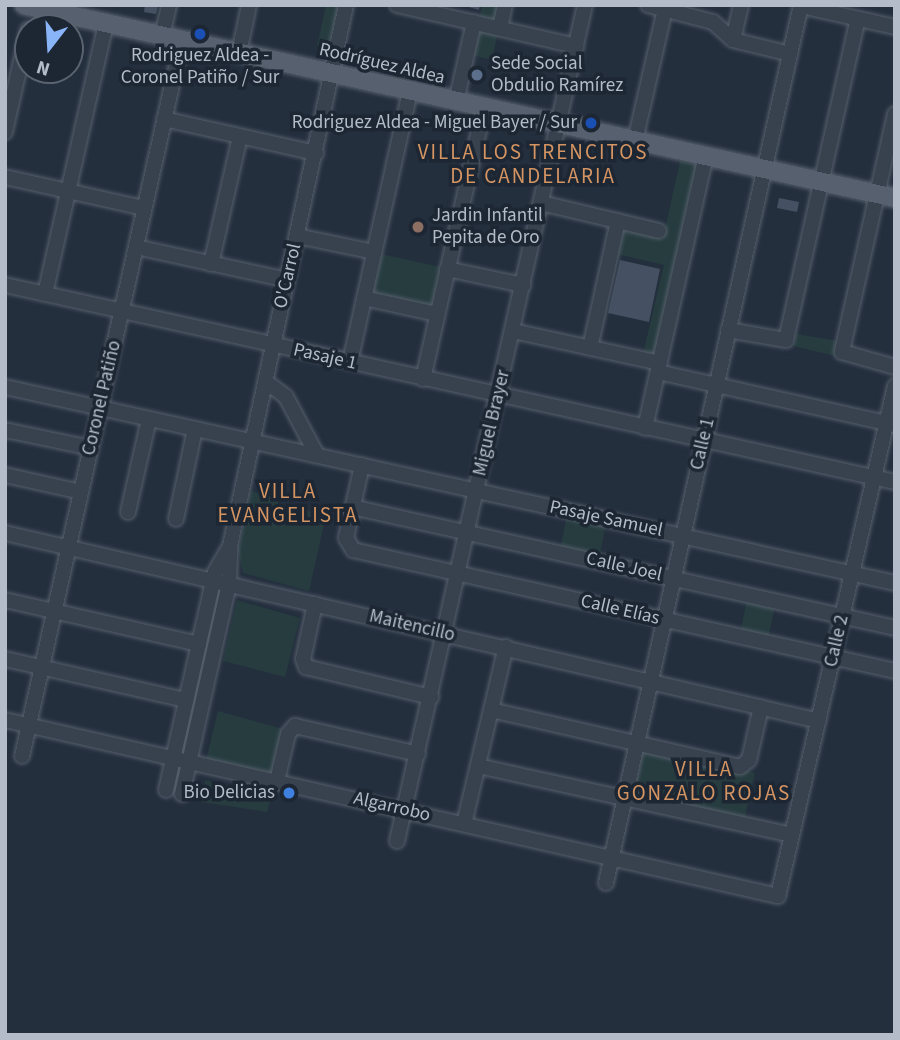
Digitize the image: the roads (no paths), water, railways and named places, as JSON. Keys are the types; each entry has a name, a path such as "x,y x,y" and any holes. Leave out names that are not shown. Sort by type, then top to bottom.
{"main road":[{"name":"Rodríguez Aldea","path":"30,6 895,198"}],"street":[{"path":"162,36 169,5"},
{"path":"239,53 249,5"},
{"name":"O'Carrol","path":"182,794 229,584 230,546 346,5"},
{"path":"397,5 428,9 576,46"},
{"path":"500,28 505,5"},
{"name":"Miguel Brayer","path":"397,841 446,634 586,5"},
{"path":"648,5 713,22 733,40 790,54"},
{"path":"733,40 741,5"},
{"path":"801,6 895,27"},
{"name":"Calle 1","path":"606,883 801,6"},
{"path":"635,141 665,8"},
{"path":"728,330 785,341 858,19"},
{"path":"456,102 474,22"},
{"path":"46,294 106,24"},
{"name":"Coronel Patiño","path":"22,756 182,41"},
{"path":"5,132 16,84"},
{"path":"350,362 410,91"},
{"path":"423,379 484,107"},
{"path":"895,114 843,354 895,367"},
{"path":"164,119 316,153"},
{"path":"211,264 240,136"},
{"path":"645,428 706,156"},
{"path":"5,177 144,208"},
{"path":"541,203 659,231"},
{"path":"590,348 618,221"},
{"path":"297,236 374,253"},
{"path":"136,247 288,281"},
{"path":"447,269 523,285"},
{"name":"Pasaje 1","path":"5,285 895,482"},
{"path":"364,298 437,314"},
{"path":"513,331 590,348 716,385 890,424"},
{"path":"265,381 286,397 317,455"},
{"name":"Calle 2","path":"778,896 874,478 890,424 895,386"},
{"name":"Pasaje Samuel","path":"5,387 895,583"},
{"path":"128,512 149,419"},
{"path":"176,519 195,429"},
{"path":"5,430 90,448"},
{"path":"352,507 362,465"},
{"path":"5,475 81,492"},
{"name":"Calle Joel","path":"352,507 895,628"},
{"name":"Calle Elías","path":"352,507 348,545 356,551 895,671"},
{"name":"Maitencillo","path":"5,533 819,721"},
{"name":"O'Carrol","path":"166,790 213,580 230,546"},
{"path":"5,600 198,644"},
{"path":"315,604 304,665 431,697"},
{"path":"464,824 506,648"},
{"path":"5,659 186,700"},
{"path":"491,710 742,767 749,760 761,707"},
{"name":"Algarrobo","path":"5,720 778,896"},
{"path":"277,781 293,727 418,754"},
{"path":"478,766 792,835"}],"place":[{"name":"Rodriguez Aldea - Coronel Patiño / Sur","path":"200,34"},
{"name":"Sede Social Obdulio Ramírez","path":"477,75"},
{"name":"Rodriguez Aldea - Miguel Bayer / Sur","path":"591,123"},
{"name":"Jardin Infantil Pepita de Oro","path":"418,227"},
{"name":"Bio Delicias","path":"289,793"}],"district":[{"name":"VILLA LOS TRENCITOS DE CANDELARIA","path":"533,164"},
{"name":"VILLA EVANGELISTA","path":"288,503"},
{"name":"VILLA GONZALO ROJAS","path":"704,781"}]}
